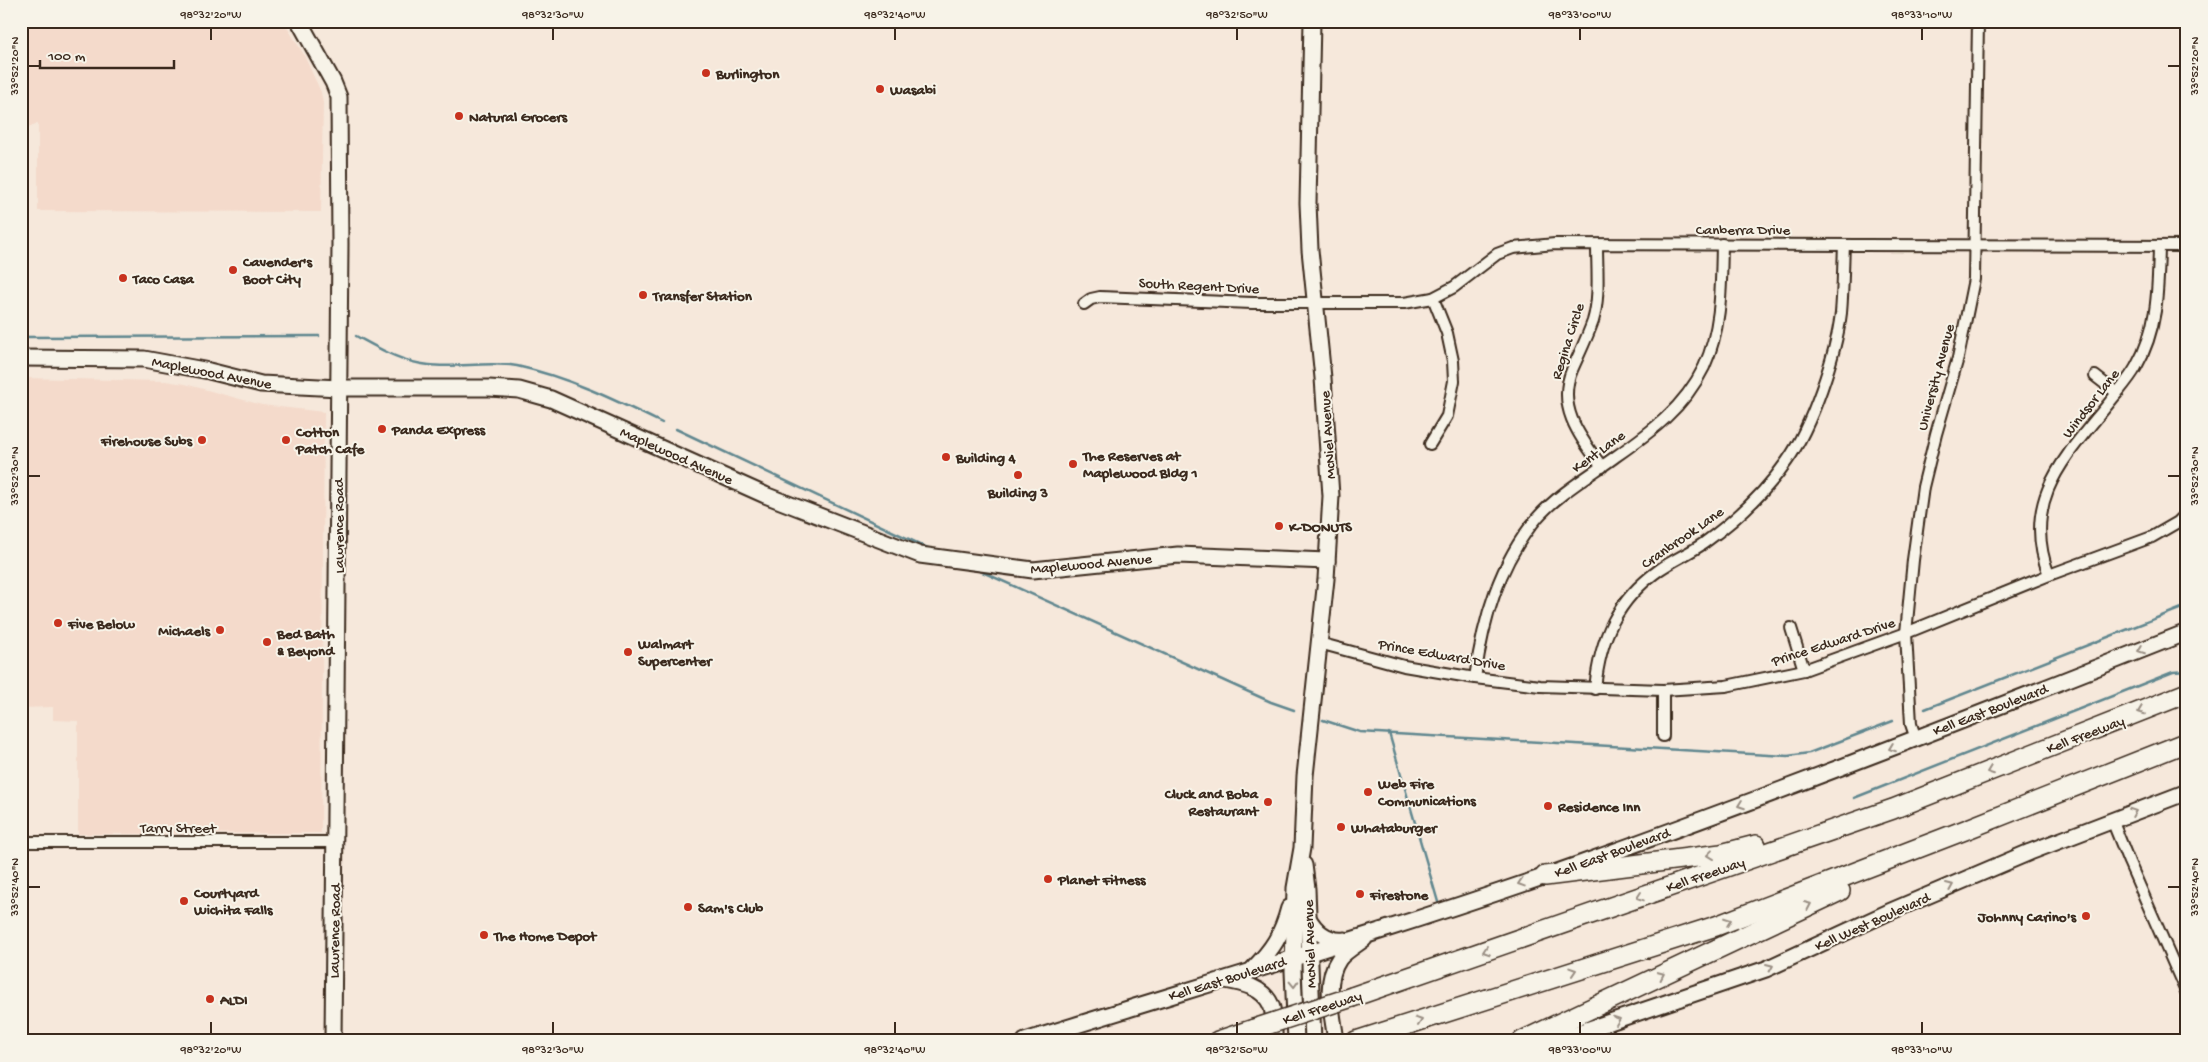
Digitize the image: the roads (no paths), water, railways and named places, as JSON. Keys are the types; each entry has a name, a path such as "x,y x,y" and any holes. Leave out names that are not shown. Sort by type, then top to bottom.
{"highway":[{"name":"Kell Freeway","path":"1218,1041 1352,998 1893,809 2187,694"},
{"path":"1356,1041 1716,926 2187,742"},
{"path":"1965,830 2056,805 2187,754"},
{"path":"1545,876 1721,854 1893,809"},
{"path":"1522,1041 1820,899 1866,881 1937,841"}],"street":[{"name":"Lawrence Road","path":"299,21 333,82 338,96 340,244 333,1041"},
{"name":"McNiel Avenue","path":"1296,1041 1295,888 1302,848 1305,776 1328,561 1331,473 1314,303 1308,203 1312,21"},
{"name":"University Avenue","path":"1916,738 1911,724 1906,633 1923,487 1958,358 1974,279 1978,21"},
{"name":"Canberra Drive","path":"1314,303 1404,303 1433,298 1468,278 1497,254 1513,248 1555,244 2187,246"},
{"name":"Kent Lane","path":"1475,678 1479,651 1490,606 1503,570 1538,517 1564,494 1658,427 1679,404 1703,368 1716,333 1722,244"},
{"name":"Regina Circle","path":"1598,245 1597,292 1593,320 1571,372 1567,395 1567,410 1576,430 1602,467"},
{"name":"Cranbrook Lane","path":"1596,689 1605,635 1619,610 1637,587 1703,543 1733,520 1757,498 1788,460 1805,431 1826,377 1841,314 1844,245"},
{"name":"Windsor Lane","path":"2049,575 2040,536 2043,502 2057,469 2136,368 2152,335 2158,301 2159,246"},
{"name":"South Regent Drive","path":"1084,304 1100,296 1252,303 1314,303"},
{"path":"1430,444 1447,416 1454,381 1453,361 1447,334 1433,298"},
{"name":"Maplewood Avenue","path":"21,358 144,359 209,371 260,384 339,388 489,388 519,390 551,399 766,495 920,555 1033,570 1178,555 1328,561"},
{"path":"2096,376 2117,393"},
{"name":"Prince Edward Drive","path":"1319,643 1404,666 1475,678 1540,686 1663,690 1726,686 1804,670 1906,633 2049,575 2152,537 2178,522 2187,513"},
{"path":"1791,628 1804,670"},
{"name":"Kell East Boulevard","path":"1025,1041 1310,953 1545,876 1766,796 2187,632"},
{"path":"1663,690 1663,736"},
{"name":"Kell West Boulevard","path":"1554,1041 1766,969 1890,912 2030,852 2187,792"},
{"path":"2112,820 2186,989"},
{"name":"Tarry Street","path":"21,842 335,842"},
{"name":"McNiel Avenue","path":"1302,848 1307,889 1313,1041"},
{"path":"1251,971 1270,951 1284,926 1295,888"},
{"path":"1308,918 1321,934 1341,941 1352,939"},
{"path":"1336,1041 1330,992 1332,976 1340,958 1373,932"},
{"path":"1222,980 1243,983 1262,994 1272,1006 1274,1041"}],"waterway":[{"path":"21,337 319,336"},
{"path":"356,336 409,361 440,366 485,364 517,366 555,376 591,390 662,423"},
{"path":"676,429 932,550"},
{"path":"978,570 1271,702 1294,710"},
{"path":"1925,709 2187,606"},
{"path":"1854,798 2173,672 2187,671"},
{"path":"1323,720 1360,732 1788,756 1809,753 1893,721"},
{"path":"1389,733 1438,902"}],"place":[{"name":"Burlington","path":"706,73"},
{"name":"Wasabi","path":"880,89"},
{"name":"Natural Grocers","path":"459,116"},
{"name":"Cavender's Boot City","path":"233,270"},
{"name":"Taco Casa","path":"123,278"},
{"name":"Transfer Station","path":"643,295"},
{"name":"Panda Express","path":"382,429"},
{"name":"Firehouse Subs","path":"202,440"},
{"name":"Cotton Patch Cafe","path":"286,440"},
{"name":"Building 4","path":"946,457"},
{"name":"The Reserves at Maplewood Bldg 1","path":"1073,464"},
{"name":"Building 3","path":"1018,475"},
{"name":"K-DONUTS","path":"1279,526"},
{"name":"Five Below","path":"58,623"},
{"name":"Michaels","path":"220,630"},
{"name":"Bed Bath & Beyond","path":"267,642"},
{"name":"Walmart Supercenter","path":"628,652"},
{"name":"Web Fire Communications","path":"1368,792"},
{"name":"Cluck and Boba Restaurant","path":"1268,802"},
{"name":"Residence Inn","path":"1548,806"},
{"name":"Whataburger","path":"1341,827"},
{"name":"Planet Fitness","path":"1048,879"},
{"name":"Firestone","path":"1360,894"},
{"name":"Courtyard Wichita Falls","path":"184,901"},
{"name":"Sam's Club","path":"688,907"},
{"name":"Johnny Carino's","path":"2086,916"},
{"name":"The Home Depot","path":"484,935"},
{"name":"ALDI","path":"210,999"}]}
